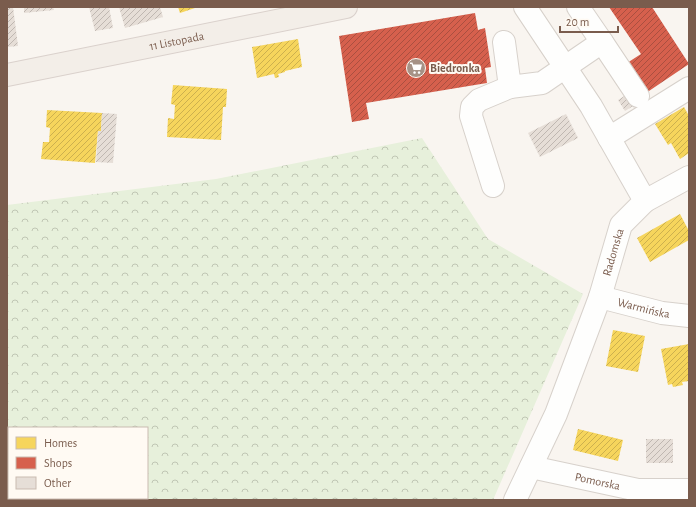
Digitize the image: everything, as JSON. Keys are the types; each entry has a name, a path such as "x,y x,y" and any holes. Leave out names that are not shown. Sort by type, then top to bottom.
{"main road":[{"name":"11 Listopada","path":"7,75 346,7"}],"street":[{"path":"525,7 591,106 645,201"},
{"path":"578,7 638,96"},
{"path":"504,42 510,87"},
{"path":"492,186 471,116 472,107 479,100 510,87 542,83 602,42"},
{"path":"609,138 689,88"},
{"name":"Radomska","path":"515,500 556,414 600,297 620,225 645,201 689,177"},
{"name":"Warmińska","path":"600,297 662,313 689,316"},
{"name":"Pomorska","path":"531,466 638,490 689,490"}],"green space":[{"path":"422,138 488,239 583,294 493,500 7,500 7,205 216,179"}],"building: Homes":[{"path":"178,7 198,7 180,13"},
{"path":"298,39 302,67 285,71 278,74 279,77 275,78 274,74 257,78 252,47"},
{"path":"173,85 227,89 226,107 223,107 221,140 167,137 168,118 174,119 175,105 171,104"},
{"path":"684,107 689,116 689,153 680,159 671,143 668,145 655,124"},
{"path":"47,110 102,113 101,131 98,131 95,163 41,159 43,142 49,142 50,128 46,127"},
{"path":"680,214 689,231 689,240 650,262 637,238"},
{"path":"613,330 645,336 638,372 606,366"},
{"path":"689,344 689,381 682,382 683,385 673,387 672,384 668,385 661,349"},
{"path":"578,429 623,440 618,461 573,450"}],"building: Shops":[{"path":"609,7 652,7 689,64 646,93 627,63 641,54"},
{"name":"Biedronka","path":"475,13 478,30 485,28 491,67 485,68 487,83 366,103 369,119 352,122 339,36"}],"building: Other":[{"path":"7,7 13,7 18,46 7,47"},
{"path":"24,7 53,7 54,10 24,13"},
{"path":"89,7 109,7 113,28 95,31"},
{"path":"119,7 160,7 163,17 125,28"},
{"path":"626,95 633,106 625,111 618,100"},
{"path":"102,113 117,114 113,163 96,162 98,131 101,131"},
{"path":"566,114 578,138 540,157 528,133"},
{"path":"646,439 673,439 673,463 646,463"}],"place":[{"name":"Biedronka","path":"416,68"}]}
